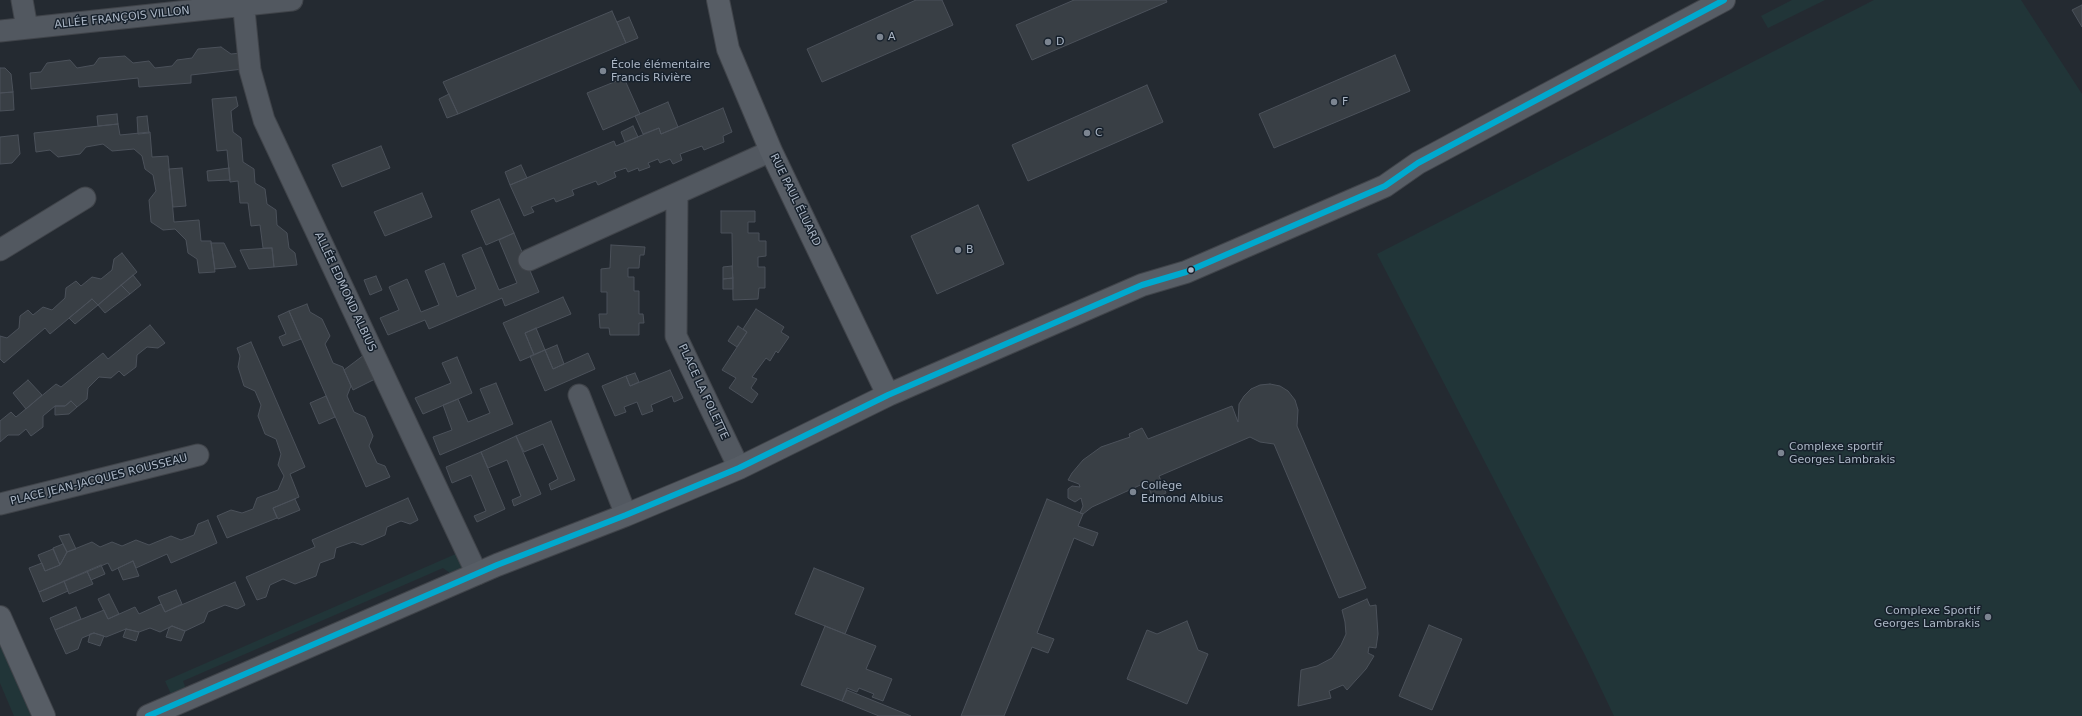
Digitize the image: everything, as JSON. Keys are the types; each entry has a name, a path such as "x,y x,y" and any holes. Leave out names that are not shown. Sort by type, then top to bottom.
{"street":[{"path":"22,0 27,28"},
{"name":"ALLÉE FRANÇOIS VILLON","path":"0,31 243,2 292,0"},
{"name":"RUE PAUL ÉLUARD","path":"718,0 728,49 771,151 888,394"},
{"path":"148,716 477,574 626,516 739,468 888,394 1142,285 1186,272 1385,186 1418,163 1724,0"},
{"name":"ALLÉE EDMOND ALBIUS","path":"243,2 250,70 264,120 477,574"},
{"path":"529,260 771,151"},
{"name":"PLACE LA FOLETTE","path":"677,194 676,336 739,468"},
{"path":"0,250 85,198"},
{"path":"579,395 626,516"},
{"name":"PLACE JEAN-JACQUES ROUSSEAU","path":"0,504 198,456"},
{"path":"0,617 44,716"}],"green space":[{"path":"1792,0 1825,0 1768,28 1761,16"},
{"name":"Complexe sportif Georges Lambrakis","path":"1874,0 2021,0 2082,94 2082,716 1614,716 1584,653 1377,254"},
{"path":"458,553 464,567 450,573 443,568 183,681 186,689 172,696 165,681"},
{"path":"0,645 31,716 14,716 0,683"}],"building":[{"name":"A","path":"916,0 942,0 953,25 822,82 807,49"},
{"name":"D","path":"1074,0 1166,0 1167,2 1032,60 1016,25"},
{"path":"2082,5 2082,27 2072,10"},
{"path":"612,11 626,43 458,114 443,82"},
{"path":"629,17 638,38 626,43 617,22"},
{"path":"221,47 231,54 241,53 243,69 191,75 191,83 139,87 138,78 31,89 30,73 41,72 47,63 70,60 77,68 94,65 99,58 125,56 133,63 149,61 155,68 172,66 177,60 192,58 198,49"},
{"name":"F","path":"1395,55 1410,91 1274,148 1259,114"},
{"path":"0,68 5,68 11,74 13,92 0,93"},
{"path":"624,78 640,114 603,130 587,93"},
{"name":"C","path":"1147,85 1163,122 1028,181 1012,145"},
{"path":"13,92 14,110 0,111 0,93"},
{"path":"449,94 458,114 447,118 439,99"},
{"path":"236,97 238,106 231,111 233,132 241,138 243,162 254,169 255,183 265,189 267,204 276,210 277,225 287,233 289,248 295,253 297,265 274,267 272,248 263,248 260,225 251,226 248,203 240,203 238,181 230,182 227,150 217,151 212,99"},
{"path":"668,102 678,127 661,134 659,128 643,134 635,116"},
{"path":"723,108 732,132 723,136 724,142 704,150 702,146 680,154 682,160 673,164 670,159 660,163 658,159 648,163 650,167 639,171 638,168 628,172 626,168 614,172 616,177 598,185 596,181 572,190 574,195 556,202 554,198 531,207 534,212 524,216 510,185 614,141 616,146 659,128 661,134"},
{"path":"117,114 118,124 98,126 97,116"},
{"path":"147,116 149,133 138,134 137,117"},
{"path":"118,124 120,135 150,132 152,157 168,156 174,222 199,220 201,241 211,241 215,272 199,273 197,259 188,253 186,240 175,229 163,230 151,222 149,200 156,191 153,175 145,169 142,156 134,149 112,151 103,144 86,147 80,154 58,157 50,150 36,152 34,133"},
{"path":"633,126 638,137 625,142 621,132"},
{"path":"18,135 20,154 12,163 0,164 0,137"},
{"path":"381,146 390,168 342,187 332,165"},
{"path":"521,165 527,178 510,185 505,172"},
{"path":"182,168 186,206 173,207 169,169"},
{"path":"229,168 230,180 208,181 207,171"},
{"path":"422,193 432,217 385,236 374,212"},
{"path":"499,199 514,233 486,245 471,211"},
{"name":"B","path":"978,205 1004,264 937,294 911,236"},
{"path":"721,211 755,211 755,222 748,222 748,233 759,233 759,241 766,241 766,256 758,257 758,267 765,267 765,288 759,288 758,299 733,300 732,233 721,233"},
{"path":"514,233 539,292 505,306 502,298 429,329 425,320 388,335 380,318 399,310 389,287 407,279 421,312 439,305 425,271 444,263 457,297 476,289 462,255 481,247 499,290 517,283 499,240"},
{"path":"211,243 224,243 236,267 215,269"},
{"path":"611,245 645,247 644,255 640,255 639,268 628,268 628,277 634,277 634,291 639,291 639,314 643,314 644,323 639,323 639,335 610,335 609,328 600,328 599,314 607,314 607,292 601,292 601,269 610,268"},
{"path":"272,248 274,267 249,269 240,250"},
{"path":"122,253 137,272 98,305 92,299 50,334 45,328 4,363 0,359 0,336 7,338 19,328 20,316 28,310 33,315 43,307 52,310 65,298 66,288 76,281 81,286 92,277 101,279 112,270 114,259"},
{"path":"732,266 733,278 723,279 723,267"},
{"path":"133,275 141,285 130,294 121,285"},
{"path":"376,276 382,290 370,295 364,280"},
{"path":"733,278 733,289 723,289 723,279"},
{"path":"121,285 130,294 105,313 98,305"},
{"path":"563,297 571,314 525,333 534,355 520,361 503,323"},
{"path":"92,299 98,305 75,324 69,318"},
{"path":"307,304 310,312 322,319 330,336 325,344 333,363 343,367 351,386 347,396 354,412 365,417 373,436 369,446 377,463 385,466 390,477 366,487 289,311"},
{"path":"756,309 784,327 781,332 789,337 778,353 776,351 770,361 766,358 752,377 757,379 751,388 758,394 752,403 729,388 736,378 722,370 747,332 743,329"},
{"path":"289,311 301,339 283,346 279,337 286,334 278,316"},
{"path":"150,325 165,343 158,348 147,347 137,355 136,367 124,376 119,371 111,378 99,377 88,388 87,399 77,407 71,401 65,406 55,406 43,416 43,427 31,436 26,429 19,435 8,435 0,442 0,421 11,412 16,417 56,384 61,387 103,353 108,359"},
{"path":"738,326 747,332 737,347 728,341"},
{"path":"536,328 545,350 534,355 525,333"},
{"path":"251,342 305,467 290,474 299,497 273,508 277,518 227,538 217,516 231,510 242,513 253,509 257,498 278,490 284,476 278,465 281,454 276,439 265,434 258,416 261,405 255,391 244,386 238,367 240,356 237,348"},
{"path":"557,345 564,364 553,369 545,350"},
{"path":"545,350 553,369 588,353 595,369 545,391 530,356"},
{"path":"364,355 375,379 353,390 344,370"},
{"path":"457,357 472,393 423,414 415,398 451,383 442,363"},
{"path":"670,370 683,398 674,402 672,396 651,405 653,411 642,415 637,402 624,407 626,412 615,416 602,386 626,376 630,386"},
{"path":"635,373 639,382 630,386 626,376"},
{"path":"28,380 42,395 26,409 13,393"},
{"path":"496,383 513,424 440,455 433,437 452,430 443,405 458,399 468,422 490,413 480,389"},
{"path":"1270,384 1280,386 1288,391 1295,400 1298,410 1297,426 1366,588 1339,598 1274,444 1260,442 1250,437 1159,476 1166,493 1153,499 1147,482 1092,507 1083,514 1080,513 1083,506 1081,498 1075,502 1068,498 1068,489 1072,486 1080,487 1079,484 1068,480 1072,473 1083,460 1101,447 1130,437 1129,434 1142,428 1148,439 1232,406 1238,422 1239,404 1244,396 1251,389 1260,385"},
{"path":"326,396 335,417 319,424 310,403"},
{"path":"71,401 77,407 69,414 55,415 55,406 65,406"},
{"path":"551,421 575,480 551,490 549,484 558,479 543,444 524,452 516,436"},
{"path":"516,436 541,494 514,506 512,500 521,496 507,460 488,468 481,452"},
{"path":"481,452 505,509 477,522 474,516 486,511 471,475 452,483 446,467"},
{"path":"408,498 418,520 410,524 401,521 387,527 385,535 362,545 353,542 336,548 334,558 320,563 316,576 295,584 283,579 270,585 266,597 257,600 246,577 315,547 312,540"},
{"path":"295,499 300,510 278,519 273,508"},
{"path":"1047,499 1083,514 1078,526 1098,533 1093,546 1074,538 1037,633 1054,639 1048,653 1032,647 1004,716 961,716"},
{"path":"208,520 217,543 171,563 167,554 136,568 133,561 112,571 108,563 39,592 29,568 42,563 45,571 60,565 67,552 92,542 100,547 112,542 122,546 136,540 149,545 171,536 181,540 194,535 198,524"},
{"path":"69,534 76,549 67,552 59,536"},
{"path":"63,544 67,552 60,565 53,548"},
{"path":"53,549 60,565 45,571 38,555"},
{"path":"133,561 139,576 123,580 118,568"},
{"path":"101,565 105,574 91,580 87,571"},
{"path":"814,568 864,588 845,634 795,614"},
{"path":"87,571 93,584 69,594 64,581"},
{"path":"64,581 68,591 43,602 39,592"},
{"path":"235,582 245,605 237,609 225,605 208,612 204,622 185,631 172,626 160,632 150,628 139,632 126,629 106,637 94,633 82,638 78,649 66,654 55,630 104,610 108,619 135,607 139,614 161,604 165,612"},
{"path":"176,590 182,604 165,612 158,597"},
{"path":"109,594 119,614 108,619 98,599"},
{"path":"1367,599 1370,606 1376,605 1378,634 1376,648 1369,647 1368,653 1374,656 1366,669 1347,690 1343,685 1329,691 1331,698 1298,706 1301,670 1317,666 1332,658 1341,645 1346,634 1342,610"},
{"path":"76,607 81,619 55,630 50,618"},
{"path":"1187,621 1198,650 1208,654 1187,704 1127,679 1147,630 1157,634"},
{"path":"1429,625 1462,639 1432,710 1399,696"},
{"path":"172,626 185,631 181,641 166,637 169,628"},
{"path":"825,626 876,646 866,669 892,679 883,701 872,697 874,694 859,688 857,692 847,688 842,701 801,685"},
{"path":"126,629 139,632 136,641 123,637"},
{"path":"94,633 104,636 100,646 88,642 90,634"},
{"path":"847,690 911,716 879,716 842,701"}],"transit line":[{"path":"148,716 497,565 626,515 739,468 888,395 1142,285 1186,272 1385,186 1418,163 1724,0"}],"place":[{"name":"A","path":"880,37"},
{"name":"D","path":"1048,42"},
{"name":"École élémentaire Francis Rivière","path":"603,71"},
{"name":"F","path":"1334,102"},
{"name":"C","path":"1087,133"},
{"name":"B","path":"958,250"},
{"name":"Complexe sportif Georges Lambrakis","path":"1781,453"},
{"name":"Collège Edmond Albius","path":"1133,492"},
{"name":"Complexe Sportif Georges Lambrakis","path":"1988,617"}]}
